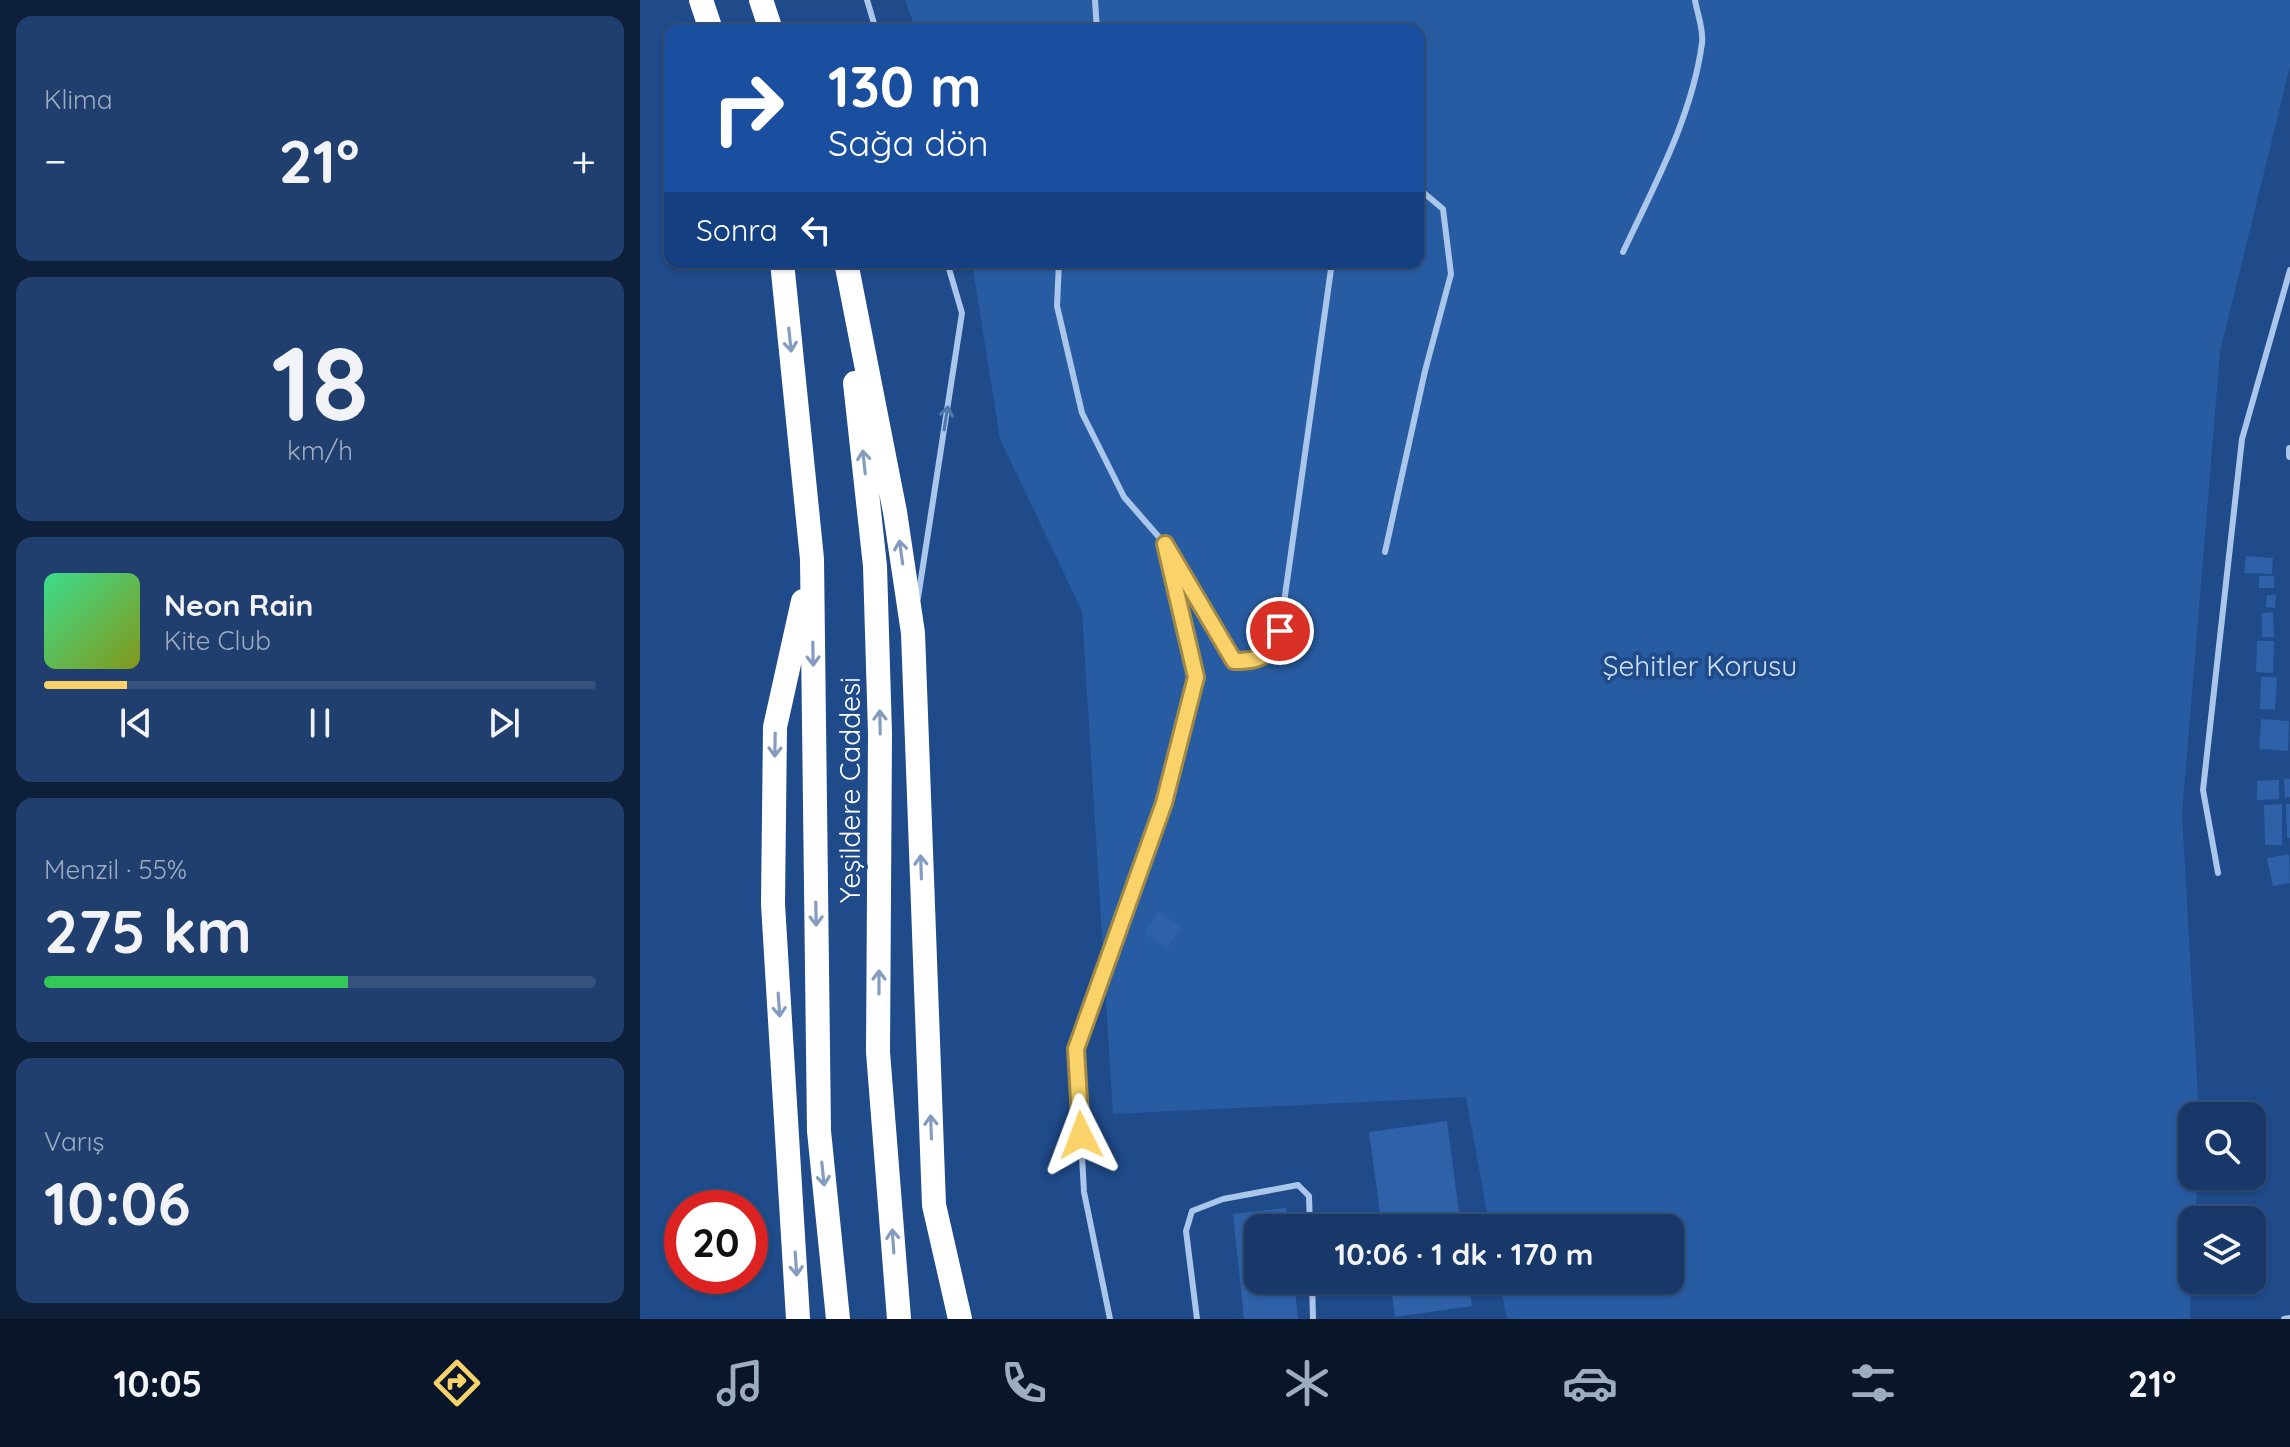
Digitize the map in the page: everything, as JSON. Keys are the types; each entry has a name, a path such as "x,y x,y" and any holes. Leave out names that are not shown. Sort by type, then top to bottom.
{"highway":[{"path":"701,0 709,24"},
{"path":"761,0 769,24"},
{"name":"Yeşildere Caddesi","path":"783,268 812,559 819,1131 838,1319"},
{"path":"845,268 895,512 913,633 934,1205 960,1319"},
{"name":"Yeşildere Caddesi","path":"845,268 875,566 880,734 878,1052 899,1319"},
{"path":"798,1319 773,904 775,727 812,559"}],"street":[{"path":"2290,449 2290,456"}],"lane":[{"path":"867,0 874,24"},
{"path":"1095,0 1097,24"},
{"path":"1623,252 1684,115 1703,40 1695,0"},
{"path":"1385,552 1425,371 1451,274 1443,209 1424,193"},
{"path":"913,633 962,313 949,268"},
{"path":"1059,268 1057,306 1082,413 1124,497 1165,544 1234,661 1257,661 1268,652 1280,631 1331,268"},
{"path":"2218,873 2203,790 2242,439 2290,270"},
{"path":"1117,1319 1110,1316 1084,1192 1076,1049 1164,803 1196,677 1165,544"},
{"path":"1197,1319 1186,1231 1192,1211 1223,1199 1298,1185 1309,1196 1310,1214"},
{"path":"1312,1294 1313,1319"}],"green space":[{"name":"Şehitler Korusu","path":"905,0 2290,0 2290,66 2220,352 2182,815 2198,1102 2178,1102 2178,1190 2197,1190 2196,1206 2178,1206 2178,1294 2191,1294 2190,1319 1507,1319 1502,1294 1684,1294 1684,1214 1487,1214 1466,1097 1113,1114 1082,611 1000,439 973,268 1424,268 1424,24 914,24"}],"building":[{"path":"2246,556 2273,558 2272,574 2244,573"},
{"path":"2259,576 2274,576 2274,588 2259,588"},
{"path":"2267,595 2276,595 2275,608 2266,607"},
{"path":"2273,612 2274,637 2262,637 2262,613"},
{"path":"2257,641 2274,641 2273,673 2256,672"},
{"path":"2261,677 2277,677 2275,710 2260,709"},
{"path":"2261,719 2289,721 2288,751 2259,749"},
{"path":"2284,779 2290,779 2290,797 2285,798"},
{"path":"2279,780 2279,799 2257,800 2257,781"},
{"path":"2282,804 2282,845 2265,845 2264,805"},
{"path":"2286,804 2290,804 2290,838 2287,838"},
{"path":"2289,854 2290,883 2273,886 2267,858"},
{"path":"1159,911 1182,928 1166,949 1144,932"},
{"path":"1447,1121 1459,1214 1380,1214 1369,1132"},
{"path":"1286,1208 1287,1214 1244,1214 1244,1294 1295,1294 1298,1319 1244,1319 1233,1214"},
{"path":"1392,1294 1470,1294 1472,1306 1395,1317"}],"route":[{"path":"1081,1135 1076,1049 1164,803 1196,677 1165,544 1234,661 1257,661 1268,652 1280,631"}]}
